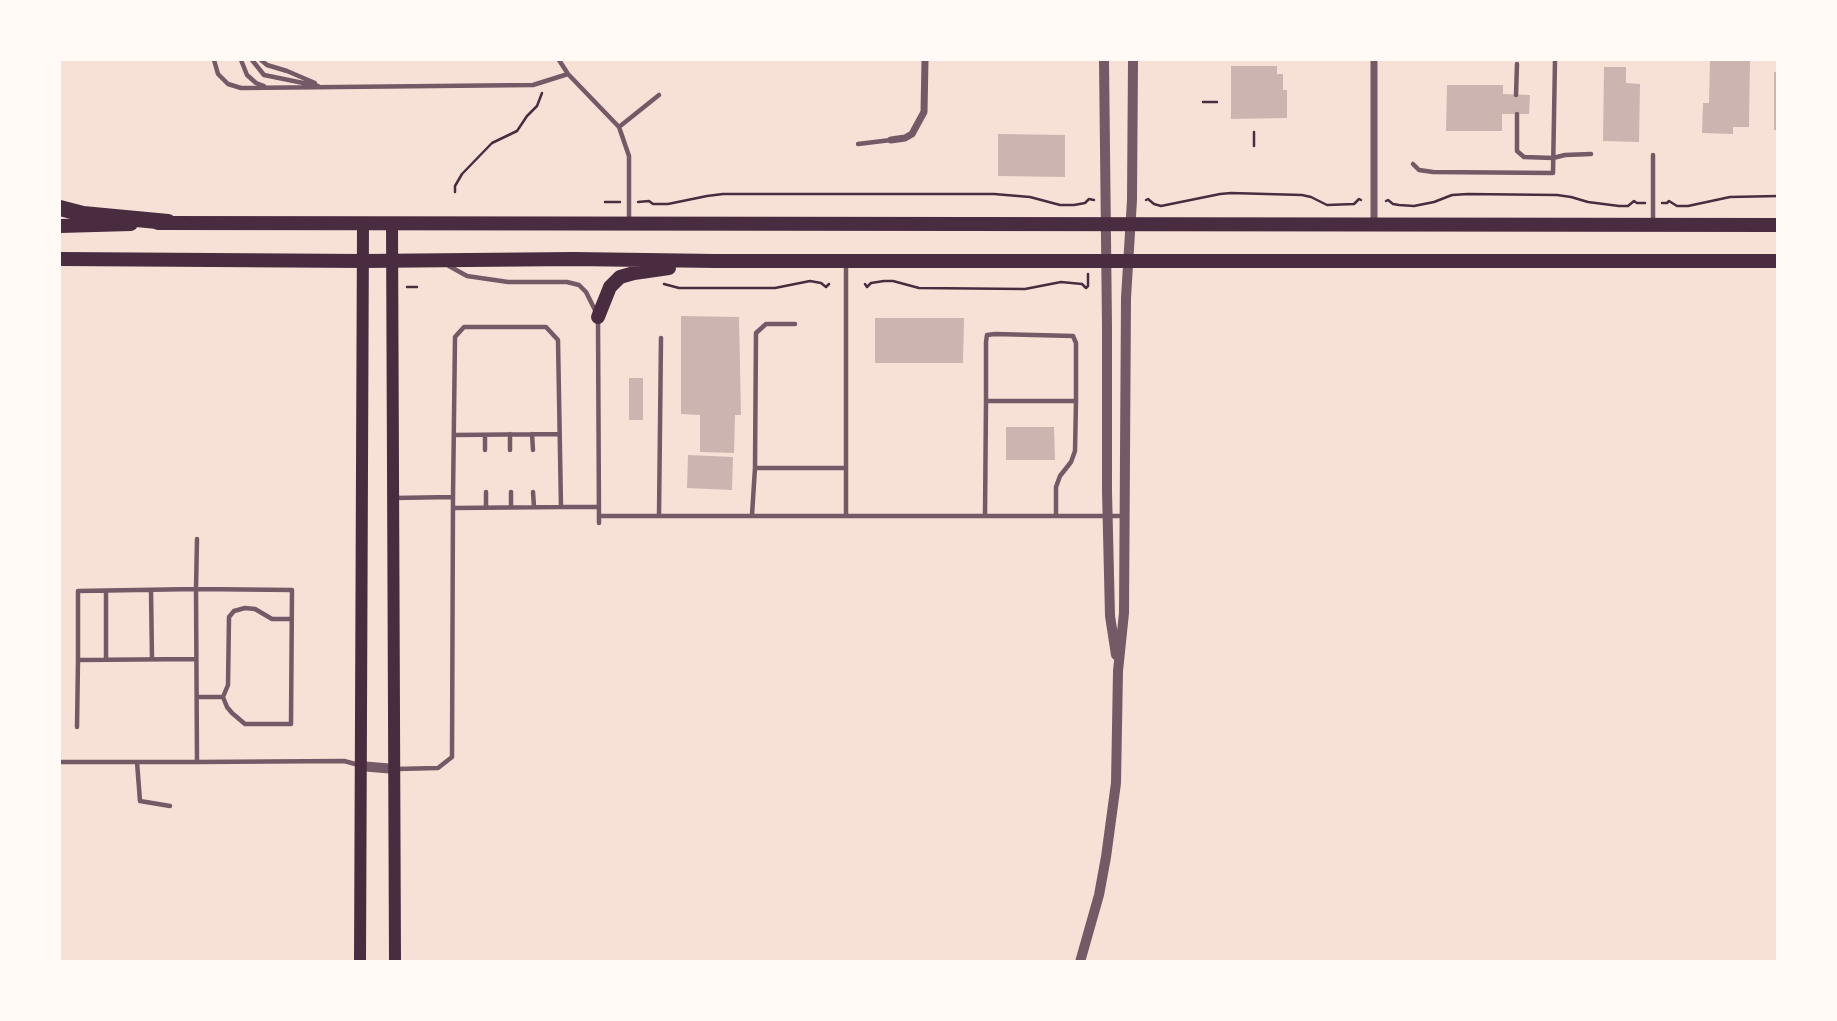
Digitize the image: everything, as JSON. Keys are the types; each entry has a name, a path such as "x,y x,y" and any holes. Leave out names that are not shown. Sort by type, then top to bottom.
{"highway":[{"path":"60,208 83,214 168,222"}],"main road":[{"path":"60,226 168,222 1777,225"},
{"path":"360,961 363,223"},
{"path":"392,223 395,961"},
{"path":"60,259 1777,261"},
{"path":"598,317 610,287 620,277 716,261"}],"street":[{"path":"891,139 905,138 912,134 924,112 925,60"},
{"path":"1104,60 1110,616 1118,671"},
{"path":"1080,961 1099,895 1116,783 1118,671 1124,613 1126,298 1130,261 1133,60"},
{"path":"1374,60 1374,225"},
{"path":"360,766 395,769"}],"lane":[{"path":"214,60 218,74 228,85 241,88 533,85 568,74"},
{"path":"241,60 247,75 268,88"},
{"path":"252,60 264,75 325,87"},
{"path":"261,60 267,65 325,87"},
{"path":"559,60 568,74 619,127 629,156 629,223"},
{"path":"1413,163 1419,170 1433,172 1553,173 1555,60"},
{"path":"1516,95 1517,64"},
{"path":"619,127 659,95"},
{"path":"1517,114 1517,151 1524,157 1553,158 1591,154"},
{"path":"858,144 891,139"},
{"path":"1653,155 1653,225"},
{"path":"439,260 467,276 508,282 567,282 579,285 586,292 598,317 599,523"},
{"path":"846,260 846,515"},
{"path":"752,515 756,332 766,324 795,324"},
{"path":"395,769 438,768 452,757 455,337 464,327 546,327 558,340 561,507"},
{"path":"985,516 985,342 987,335 995,334 1073,336 1076,343 1075,451 1056,487 1056,516"},
{"path":"660,515 661,338"},
{"path":"986,401 1076,401"},
{"path":"510,434 510,450"},
{"path":"532,434 533,450"},
{"path":"454,435 559,434"},
{"path":"485,435 485,450"},
{"path":"755,468 846,468"},
{"path":"486,492 486,508"},
{"path":"511,492 511,507"},
{"path":"533,492 534,507"},
{"path":"393,498 453,497"},
{"path":"453,508 598,508"},
{"path":"599,516 1125,516"},
{"path":"197,539 197,762"},
{"path":"151,590 152,659"},
{"path":"77,727 78,591 292,590 291,724 245,724 227,707 223,697 228,685 229,617 234,611 245,608 255,609 272,619 291,619"},
{"path":"106,591 106,660"},
{"path":"78,660 196,659"},
{"path":"197,697 223,697"},
{"path":"60,762 344,761 360,766"},
{"path":"137,762 140,801 170,806"}],"path":[{"path":"455,192 455,186 462,174 492,143 517,131 537,106 542,93"},
{"path":"1203,102 1217,102"},
{"path":"1254,132 1254,146"},
{"path":"1146,200 1161,205 1231,193 1302,195 1327,205 1354,204 1359,199 1362,200"},
{"path":"647,202 668,204 723,194 994,194 1030,197 1060,205 1086,205 1089,199 1092,200"},
{"path":"1387,201 1393,204 1415,205 1452,195 1468,194 1557,195 1619,206 1634,201 1637,203"},
{"path":"1667,203 1669,201 1677,206 1688,206 1730,197 1777,196"},
{"path":"656,282 679,288 775,288 810,281 826,287 829,284"},
{"path":"865,284 867,287 871,283 893,281 919,288 1025,289 1061,282 1082,284 1086,288 1088,286"}],"building":[{"path":"1710,60 1750,60 1749,127 1733,127 1733,134 1702,133 1703,103 1709,103"},
{"path":"1231,66 1277,66 1277,74 1283,74 1283,90 1287,90 1287,118 1231,119"},
{"path":"1604,67 1626,67 1626,83 1640,84 1639,142 1603,141"},
{"path":"1774,72 1778,72 1778,130 1774,130"},
{"path":"1447,85 1503,85 1503,94 1530,95 1529,114 1502,114 1502,131 1446,131"},
{"path":"998,134 1065,135 1065,177 998,176"},
{"path":"681,316 739,317 741,415 735,415 734,453 700,452 700,415 681,414"},
{"path":"875,318 964,318 963,363 875,363"},
{"path":"629,378 643,378 643,420 629,420"},
{"path":"1006,427 1054,427 1055,460 1006,460"},
{"path":"688,455 733,457 732,490 687,488"}]}
